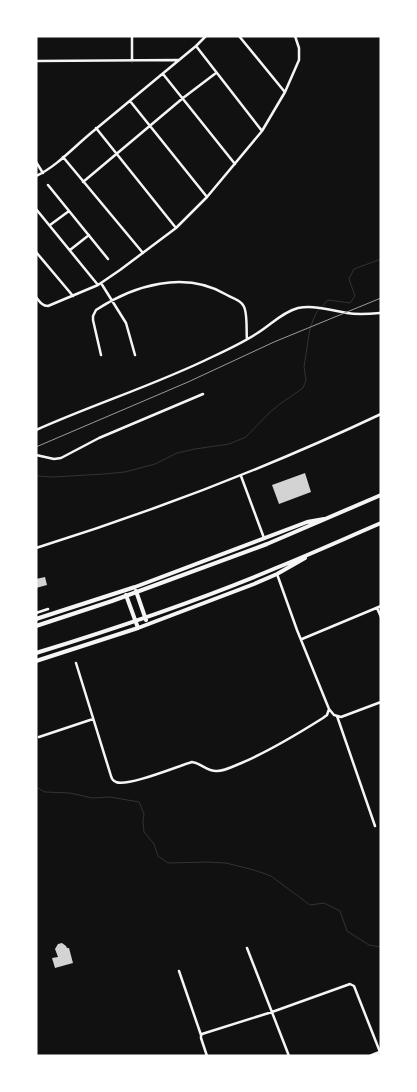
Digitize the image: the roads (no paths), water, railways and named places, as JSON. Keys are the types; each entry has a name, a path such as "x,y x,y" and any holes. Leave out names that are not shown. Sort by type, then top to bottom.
{"main road":[{"path":"36,626 112,601 266,544 381,495"},
{"path":"36,619 125,591 307,522 328,518"},
{"path":"36,653 159,613 276,568 381,523"},
{"path":"36,661 138,628 254,584 277,574 324,547"},
{"path":"135,587 147,624"},
{"path":"125,591 138,628"},
{"path":"372,1056 381,1052"}],"street":[{"path":"132,36 132,61"},
{"path":"36,176 43,173 63,157 180,60 206,36"},
{"path":"239,36 285,92"},
{"path":"36,297 44,306 48,306 100,284 176,228 207,197 262,131 285,92 299,60 299,48 294,36"},
{"path":"196,46 262,131"},
{"path":"36,61 180,60"},
{"path":"83,182 216,72"},
{"path":"163,74 235,164"},
{"path":"130,100 207,197"},
{"path":"96,128 176,228"},
{"path":"63,157 143,253"},
{"path":"36,162 43,173"},
{"path":"48,185 108,259"},
{"path":"36,209 100,284 112,301 126,323 135,354"},
{"path":"50,225 69,211"},
{"path":"70,250 89,236"},
{"path":"36,252 73,296"},
{"path":"101,355 92,316 96,310 138,289 160,284 180,282 210,286 241,302 245,309 247,339"},
{"path":"36,430 211,358 247,339 290,311 300,308 313,308 357,314 381,313"},
{"path":"36,455 54,460 61,458 99,438 203,394"},
{"path":"36,548 99,528 241,476 381,414"},
{"path":"241,476 264,538"},
{"path":"277,574 329,709 334,715 341,717 381,702"},
{"path":"302,639 381,606"},
{"path":"36,613 48,608"},
{"path":"377,608 381,617"},
{"path":"76,662 111,776 115,782 137,780 192,762 216,772 228,768 251,759 290,738 325,717 329,709"},
{"path":"337,716 376,826"},
{"path":"39,737 93,719"},
{"path":"247,948 289,1056"},
{"path":"179,971 207,1056"},
{"path":"201,1035 350,984 354,986 381,1052"}],"waterway":[{"path":"36,476 53,477 125,472 155,464 177,453 229,444 246,437 269,413 303,388 306,380 304,367 310,328 316,313 328,300 350,303 355,296 349,279 354,269 381,259"},
{"path":"36,787 45,792 70,793 92,798 110,797 139,802 144,814 144,832 154,844 158,856 168,863 226,863 271,876 310,905 324,903 340,911 347,931 369,945 381,947"}],"tram line":[{"path":"36,447 188,382 274,342 381,298"}]}
